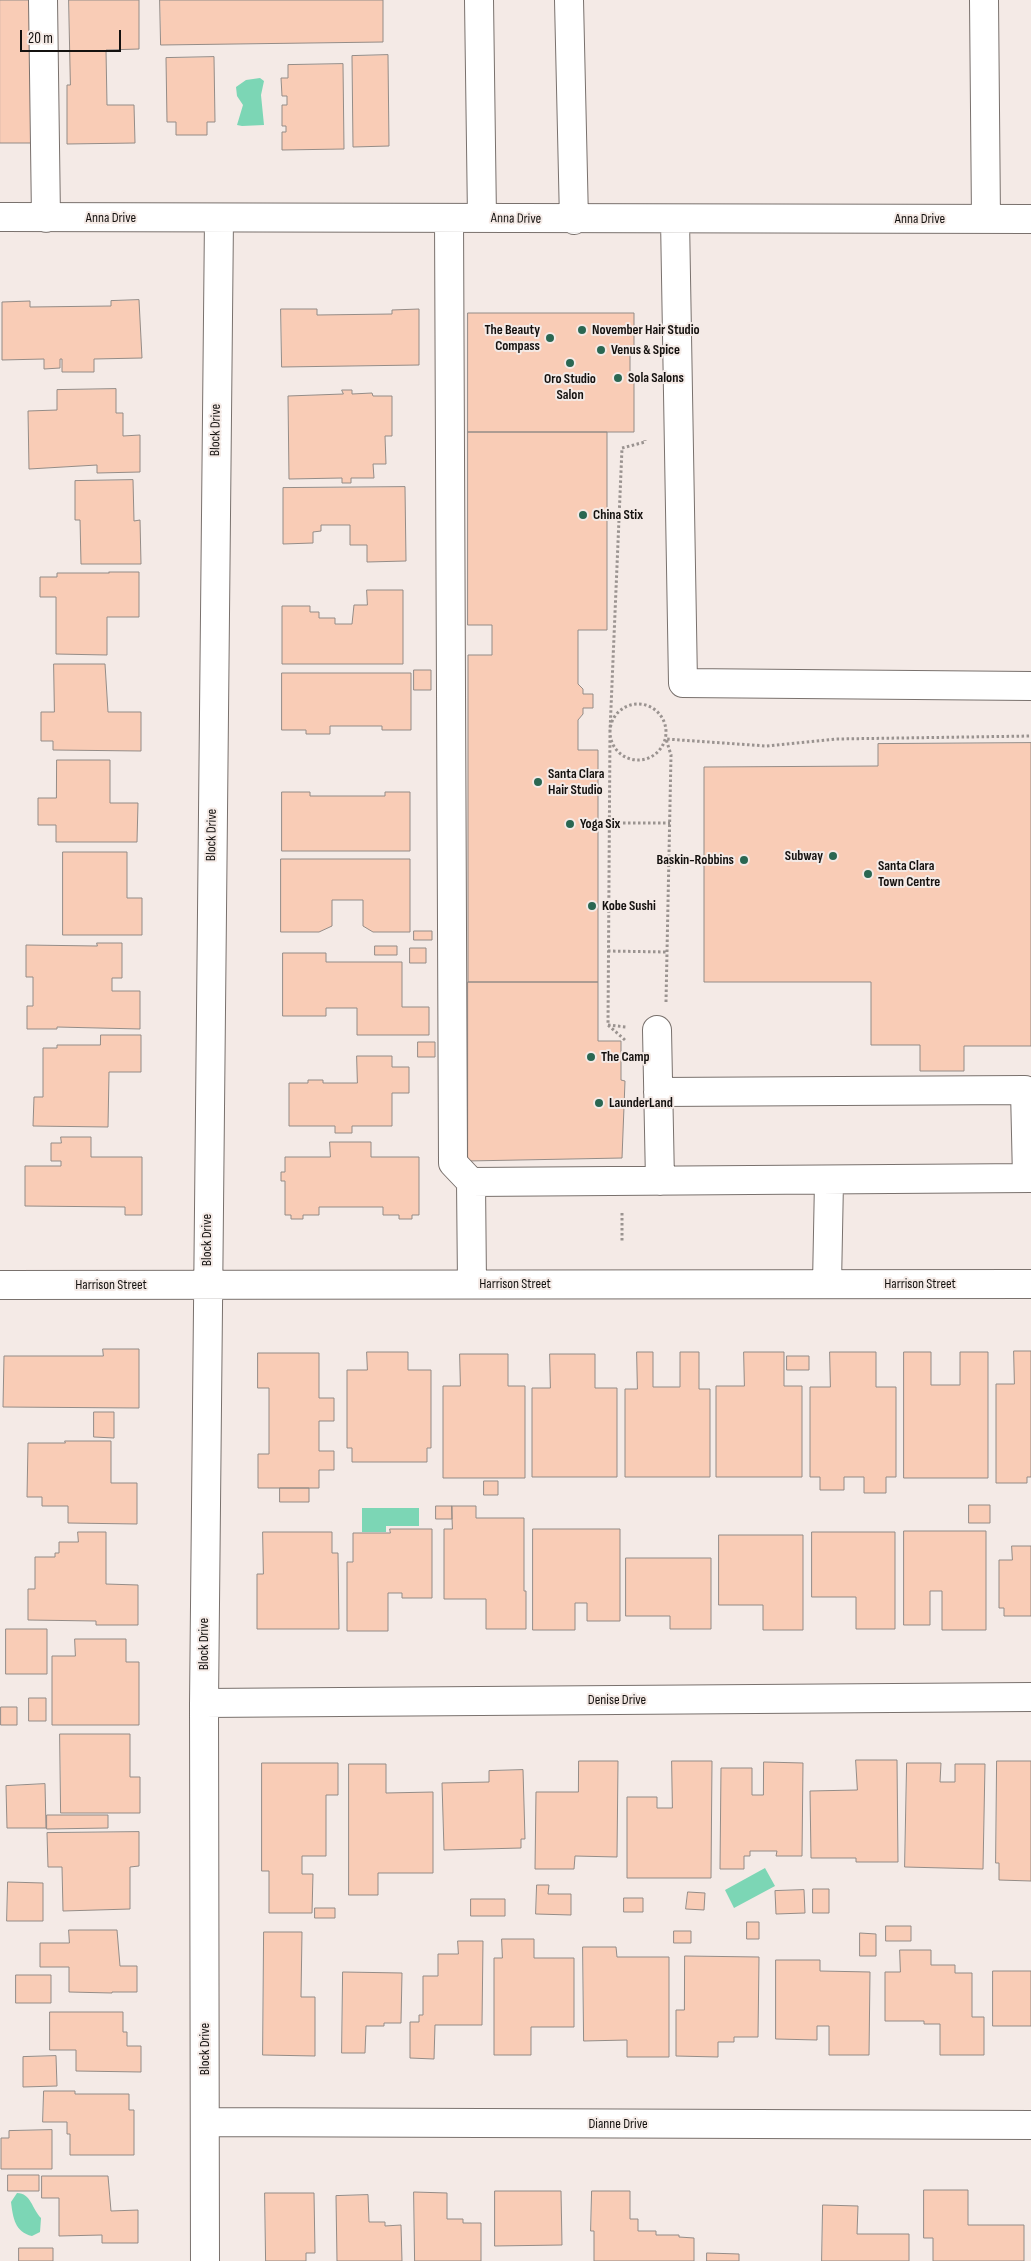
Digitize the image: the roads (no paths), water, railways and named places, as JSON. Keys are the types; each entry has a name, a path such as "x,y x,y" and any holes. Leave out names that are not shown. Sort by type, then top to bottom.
{"street":[{"path":"43,0 46,218"},
{"path":"478,0 482,218"},
{"path":"569,0 574,220"},
{"path":"984,0 986,219"},
{"name":"Anna Drive","path":"0,217 482,218 574,220 1031,219"},
{"name":"Block Drive","path":"205,2261 204,1703 219,218"},
{"path":"449,218 453,1162 471,1182 472,1284"},
{"path":"675,219 683,683 1031,686"},
{"path":"657,1030 660,1181"},
{"path":"471,1182 1029,1178 1025,1090 658,1092"},
{"path":"827,1284 829,1180"},
{"name":"Harrison Street","path":"0,1285 1031,1284"},
{"name":"Denise Drive","path":"204,1703 1031,1697"},
{"name":"Dianne Drive","path":"206,2122 1031,2125"}],"place":[{"name":"November Hair Studio","path":"582,330"},
{"name":"The Beauty Compass","path":"550,338"},
{"name":"Venus & Spice","path":"601,350"},
{"name":"Oro Studio Salon","path":"570,363"},
{"name":"Sola Salons","path":"618,378"},
{"name":"China Stix","path":"583,515"},
{"name":"Santa Clara Hair Studio","path":"538,782"},
{"name":"Yoga Six","path":"570,824"},
{"name":"Subway","path":"833,856"},
{"name":"Baskin-Robbins","path":"744,860"},
{"name":"Santa Clara Town Centre","path":"868,874"},
{"name":"Kobe Sushi","path":"592,906"},
{"name":"The Camp","path":"591,1057"},
{"name":"LaunderLand","path":"599,1103"}]}
